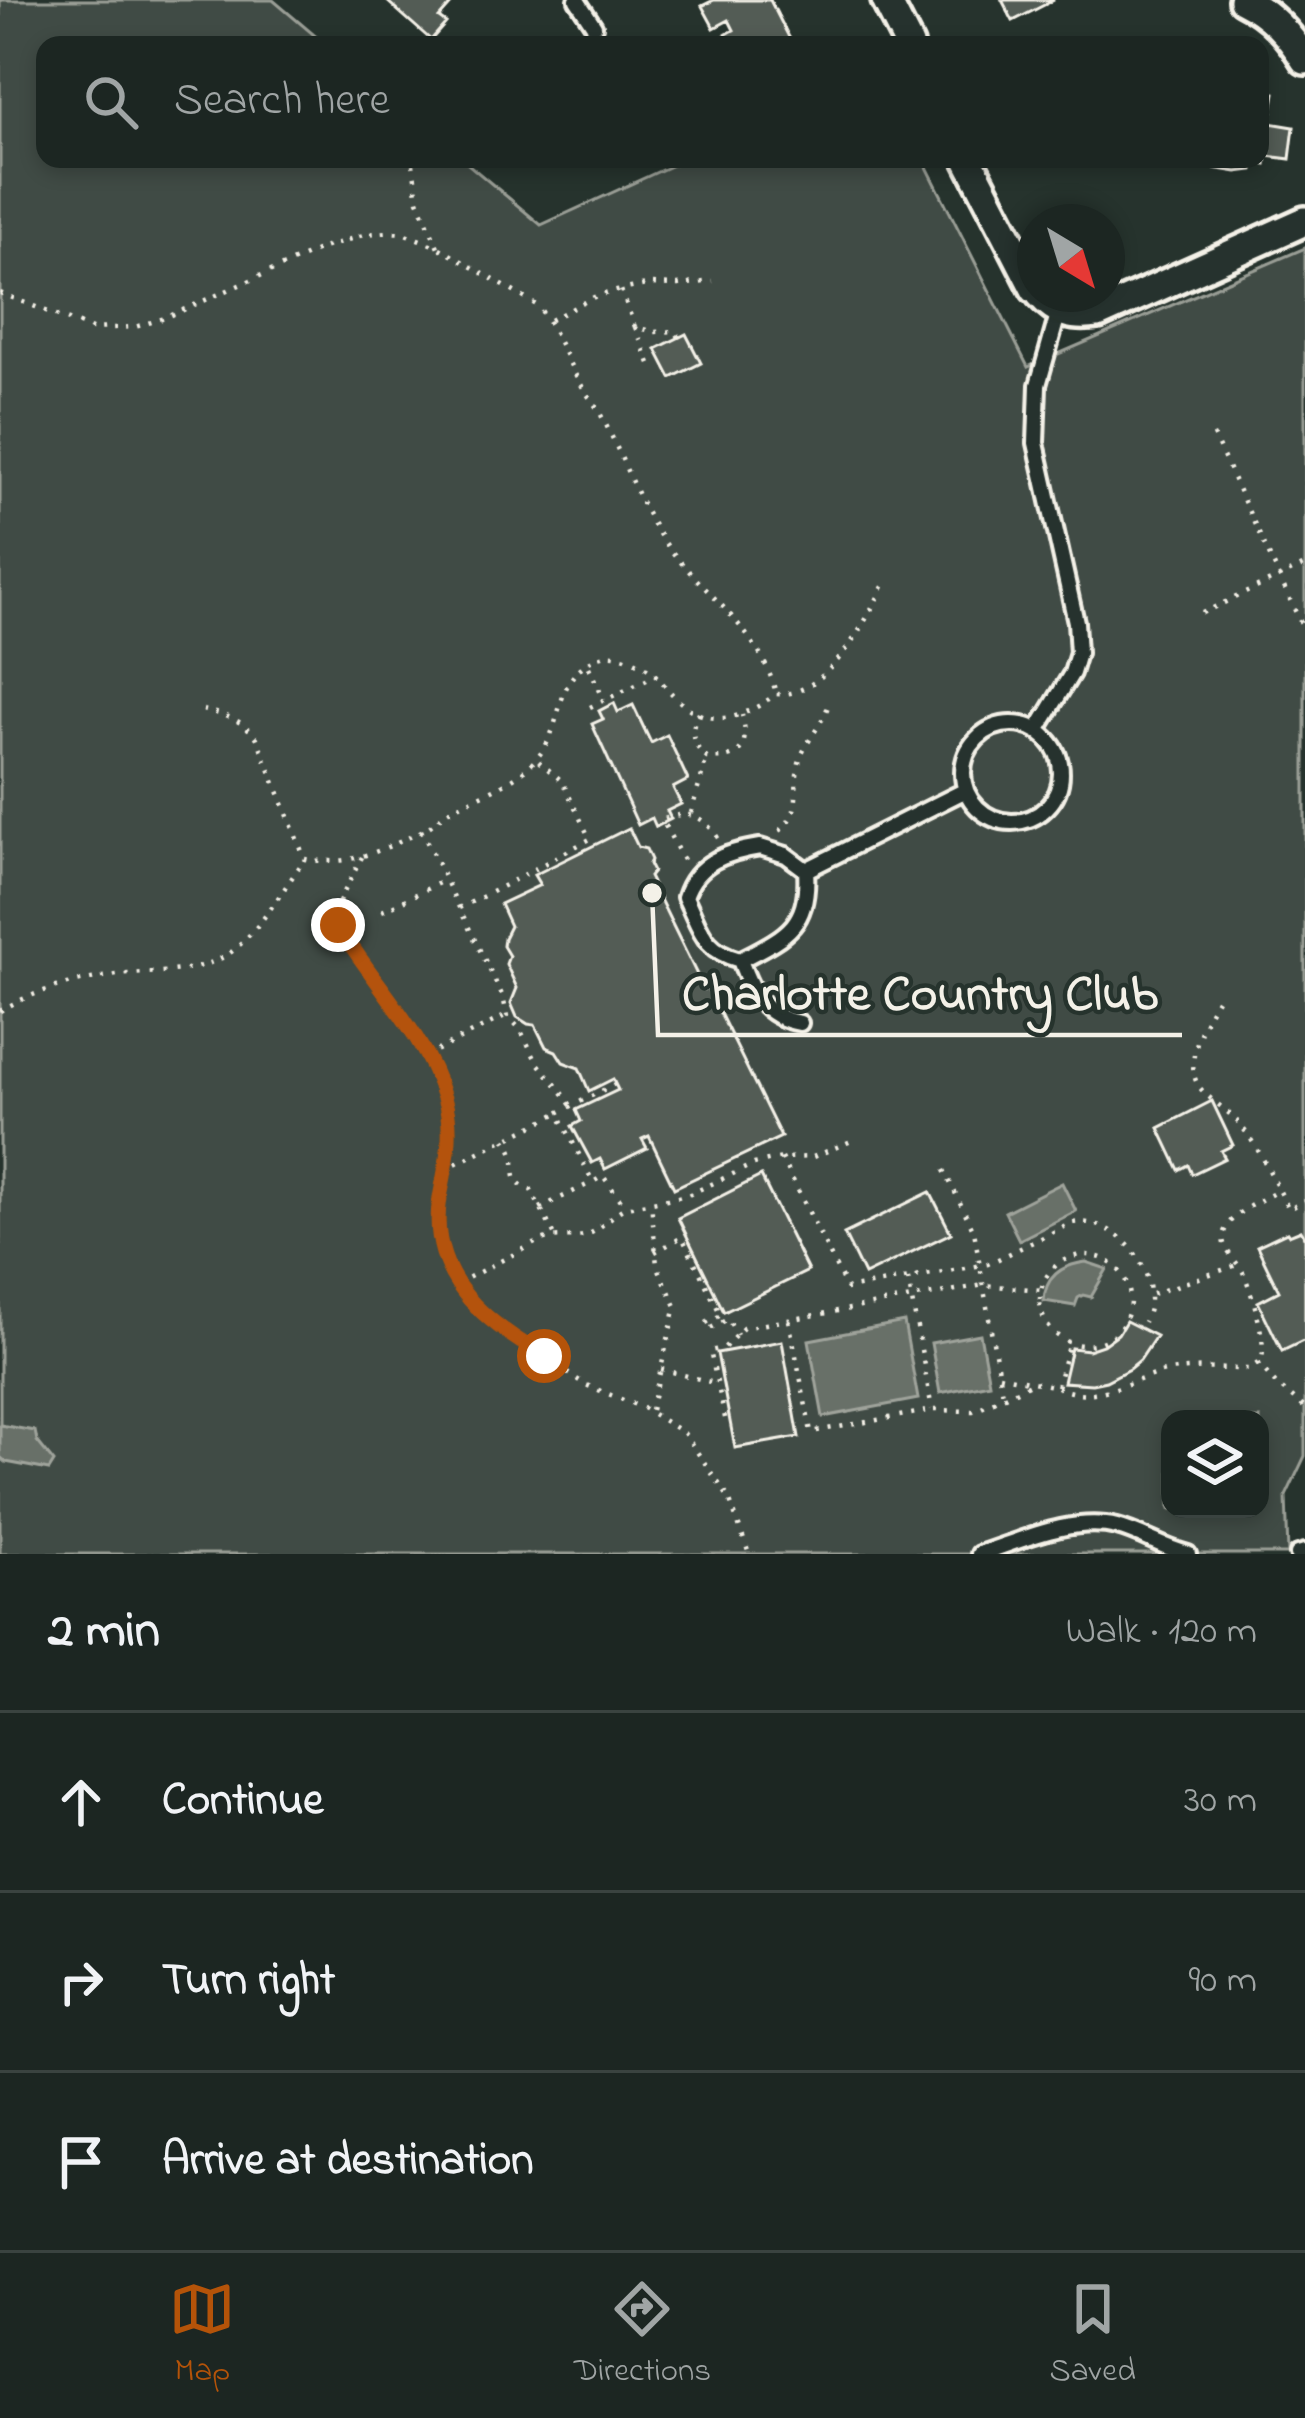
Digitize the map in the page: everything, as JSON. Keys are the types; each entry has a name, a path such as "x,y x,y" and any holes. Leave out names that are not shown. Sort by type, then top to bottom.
{"street":[{"path":"886,0 904,36"},
{"path":"1243,0 1281,26 1305,61"},
{"path":"973,168 1017,247"},
{"path":"1125,302 1305,221"},
{"path":"1066,312 1102,312"}],"lane":[{"path":"577,0 594,26"},
{"path":"1037,730 1066,686 1078,653 1079,634 1036,443 1044,312"},
{"path":"1009,724 1037,730 1049,740 1061,767 1055,796 1034,817 1007,821 981,811 966,790 966,758 972,745 995,727 1009,724"},
{"path":"806,870 966,790"},
{"path":"760,847 786,855 806,870 808,897 797,922 776,941 740,959 709,946 686,897 690,882 705,866 730,852 760,847"},
{"path":"740,959 764,1007 781,1019 800,1023"},
{"path":"979,1554 1090,1524 1116,1527 1187,1554"}],"path":[{"path":"413,168 418,200 438,247"},
{"path":"0,293 92,329 135,327 366,234 403,233 438,247 538,306 601,414 668,547 730,614 770,669 776,694"},
{"path":"548,320 596,296 651,284 713,281"},
{"path":"622,290 652,368"},
{"path":"634,327 675,331 679,337"},
{"path":"1213,435 1305,632"},
{"path":"1202,613 1305,565"},
{"path":"305,859 329,862 362,857 506,784 526,770 548,740 571,677 599,657 614,654 647,668 676,698 708,717 735,718 755,710 776,694 786,695 815,681 838,661 886,580"},
{"path":"588,664 604,700"},
{"path":"590,707 657,675"},
{"path":"780,831 794,814 801,757 828,706"},
{"path":"203,710 238,720 257,738 305,859"},
{"path":"699,713 692,727 693,740 707,758 724,760 746,743 742,715"},
{"path":"691,813 707,758"},
{"path":"459,908 590,839 562,782 535,760"},
{"path":"684,863 662,820 691,813 703,819 718,838"},
{"path":"421,830 503,997 507,1016 571,1106"},
{"path":"362,857 339,902 338,925 427,1056 444,1095 451,1127 436,1230 443,1257 484,1316 506,1334 586,1385 684,1433 729,1498 749,1554"},
{"path":"0,1011 18,1000 86,980 178,970 220,958 259,922 305,859"},
{"path":"382,910 445,880"},
{"path":"1217,999 1201,1029 1194,1062 1196,1082 1243,1128 1289,1209 1305,1201"},
{"path":"427,1056 507,1016"},
{"path":"446,1169 615,1084"},
{"path":"558,1113 592,1181"},
{"path":"505,1139 515,1157 517,1180 531,1190 554,1236"},
{"path":"458,1283 541,1240 581,1237 626,1207 688,1195 754,1164 813,1157 856,1139"},
{"path":"782,1158 847,1289 980,1266 1083,1221 1124,1239 1143,1268 1152,1294 1144,1322"},
{"path":"944,1170 970,1221 1002,1395"},
{"path":"540,1208 603,1176 626,1207"},
{"path":"999,1375 1087,1394 1172,1371 1248,1369 1258,1364 1263,1345 1253,1300 1222,1237 1226,1227 1247,1209 1279,1190"},
{"path":"651,1202 658,1270 676,1306 651,1413"},
{"path":"655,1252 682,1238 721,1315 706,1323 710,1329 728,1319 737,1335"},
{"path":"1078,1256 1106,1260 1126,1280 1130,1294 1124,1324 1100,1343 1069,1342 1046,1323 1041,1308 1045,1279 1065,1260 1078,1256"},
{"path":"1152,1294 1238,1265"},
{"path":"908,1279 933,1410"},
{"path":"725,1418 710,1351 724,1348 743,1328 984,1285 1042,1290"},
{"path":"789,1320 811,1432 933,1410 974,1411 1034,1382"},
{"path":"1057,1388 1069,1342"},
{"path":"1258,1364 1305,1408"},
{"path":"661,1369 718,1384"}],"shaded area":[{"path":"0,0 273,0 315,36 36,36 36,168 473,168 541,225 666,168 928,168 1028,367 1305,248 1305,1456 1286,1496 1288,1554 0,1554"},
{"path":"1062,1183 1076,1211 1019,1240 1005,1212"},
{"path":"1086,1262 1107,1269 1091,1297 1083,1295 1075,1306 1044,1301 1057,1273"},
{"path":"904,1322 918,1399 823,1417 809,1340"},
{"path":"980,1334 989,1383 940,1393 931,1343"},
{"path":"0,1425 35,1431 54,1462 49,1470 0,1457"}],"building":[{"path":"386,0 455,0 439,18 446,23 435,36 426,36"},
{"path":"714,0 770,0 788,36 726,36 734,30 729,20 714,28 702,6"},
{"path":"1002,0 1054,0 1013,21"},
{"path":"1269,92 1275,93 1270,123 1294,127 1290,159 1269,156"},
{"path":"1213,168 1253,168 1237,172"},
{"path":"686,334 701,363 671,378 656,349"},
{"path":"614,703 618,712 633,705 651,743 667,735 688,780 673,788 681,804 667,811 671,819 656,827 652,818 638,825 592,724 603,719 599,711"},
{"path":"629,828 638,847 646,849 653,872 649,877 781,1137 674,1188 649,1136 642,1139 647,1148 605,1169 600,1159 592,1163 572,1126 581,1121 576,1110 618,1090 613,1079 589,1091 579,1068 563,1062 556,1051 546,1047 535,1025 517,1017 511,1003 517,988 503,946 510,926 500,904 540,885 534,875"},
{"path":"1212,1101 1233,1145 1221,1151 1225,1158 1192,1174 1188,1165 1179,1170 1159,1128"},
{"path":"761,1176 808,1271 724,1312 678,1218"},
{"path":"930,1192 951,1233 864,1275 844,1234"},
{"path":"1301,1230 1305,1237 1305,1340 1282,1351 1258,1302 1279,1291 1257,1246"},
{"path":"1126,1321 1156,1336 1140,1360 1106,1381 1063,1382 1071,1348 1103,1345"},
{"path":"782,1341 799,1437 735,1448 717,1353"}],"place":[{"name":"Charlotte Country Club","path":"652,893"}],"route":[{"path":"338,925 424,1051 444,1095 451,1127 436,1230 443,1257 466,1297 484,1316 544,1356"}]}
